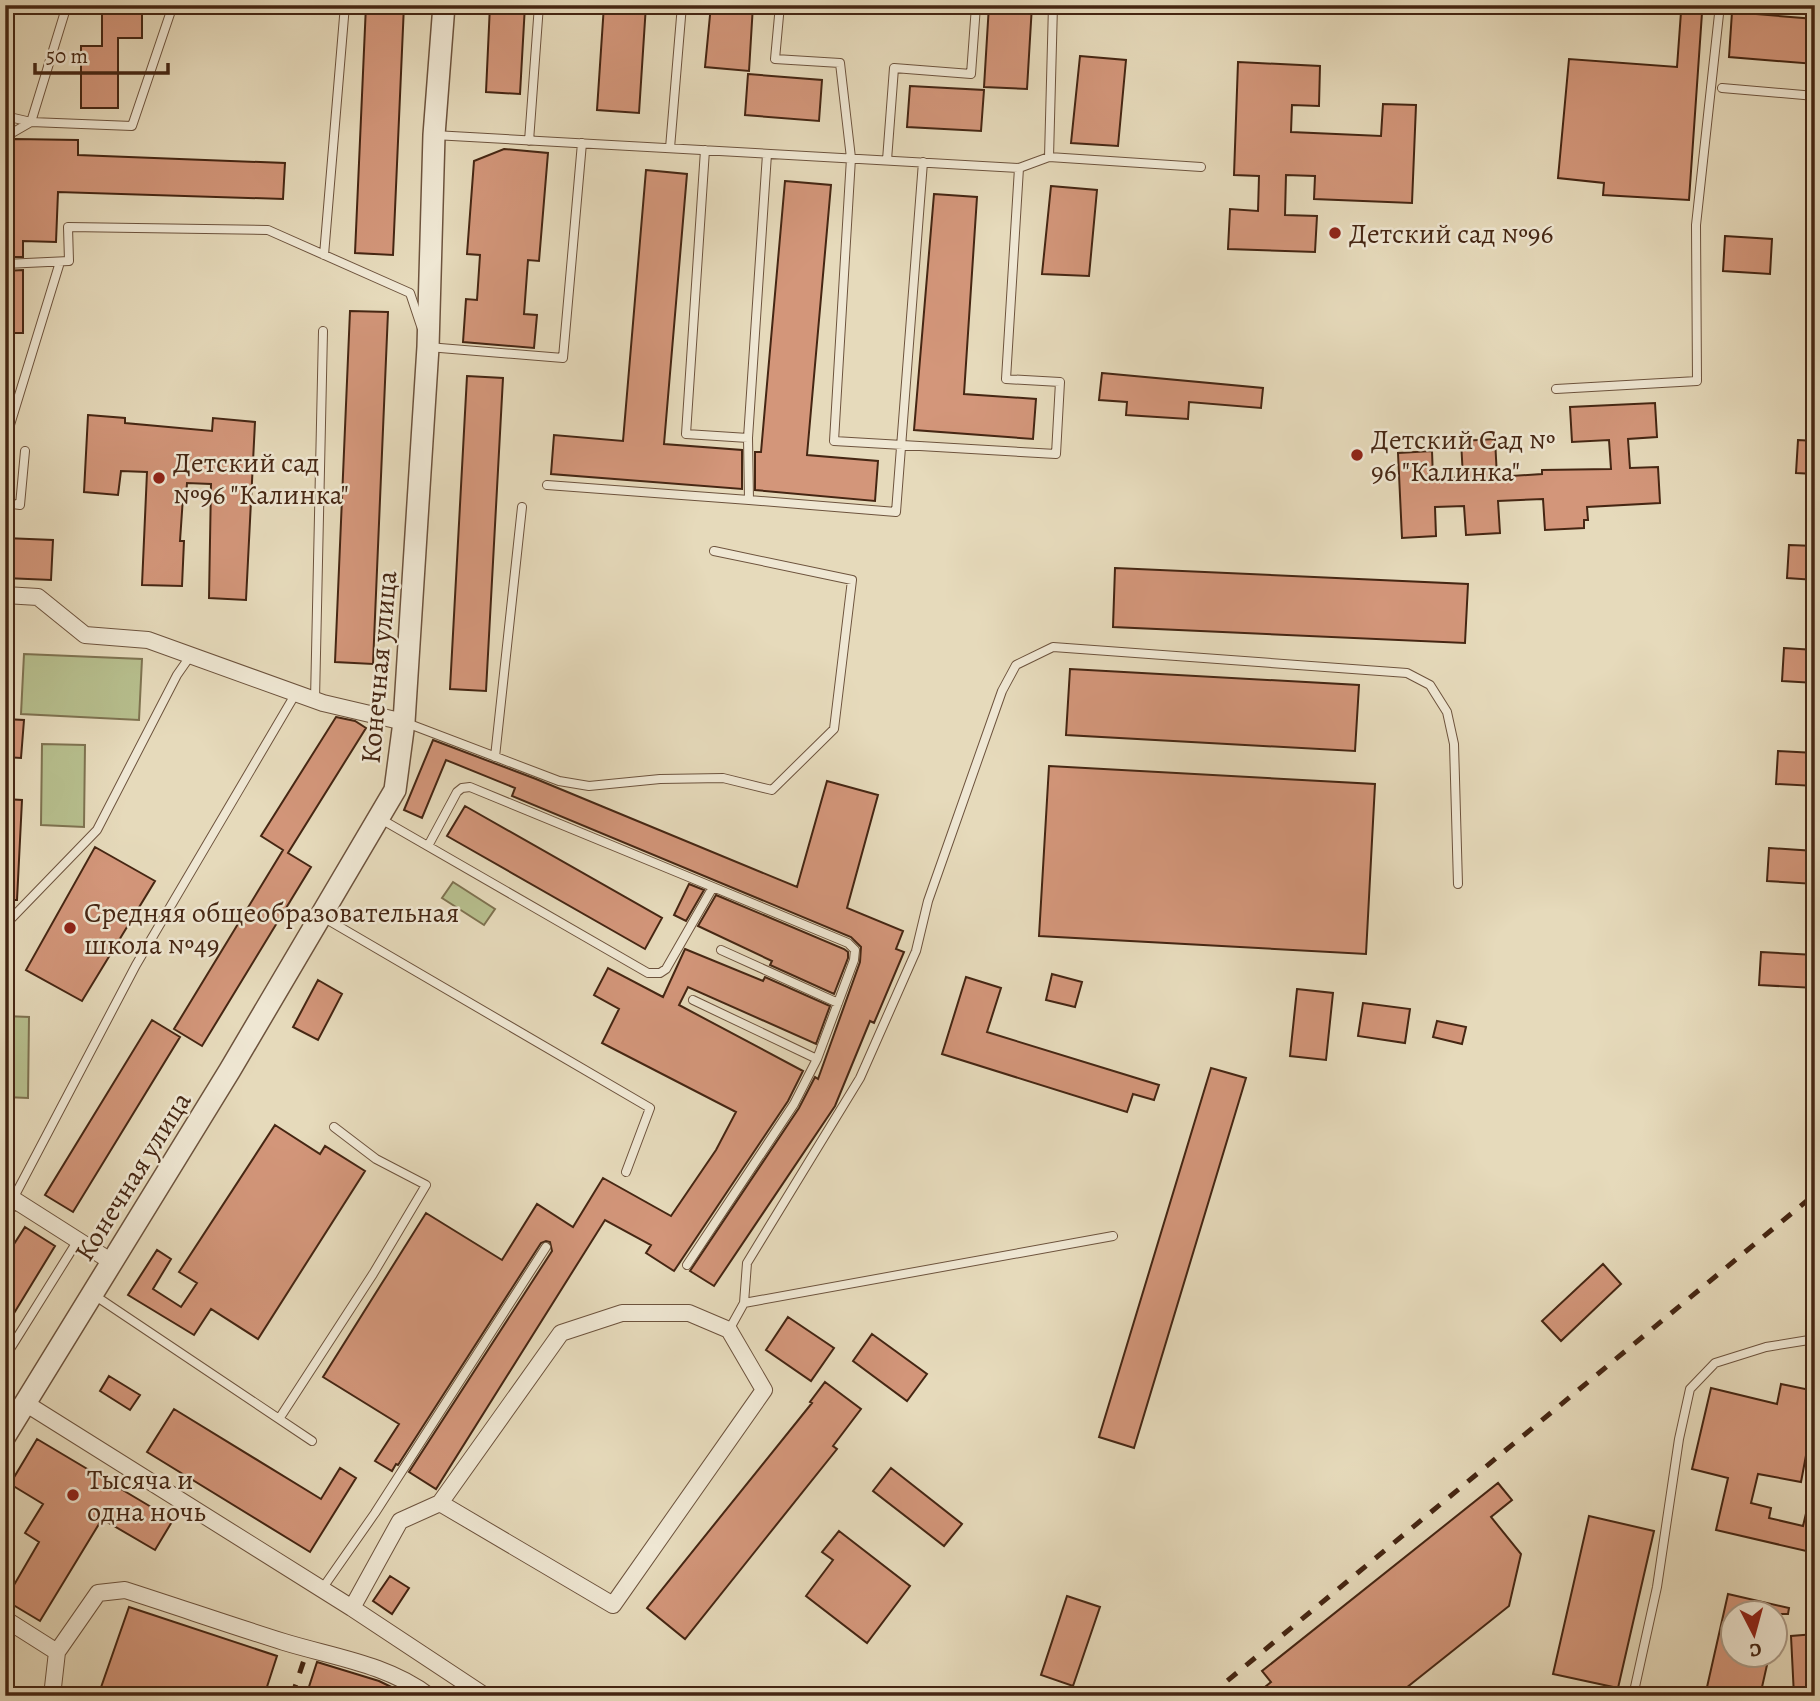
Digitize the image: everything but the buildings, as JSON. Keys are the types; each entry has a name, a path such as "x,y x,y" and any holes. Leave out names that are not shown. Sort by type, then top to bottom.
{"street":[{"name":"Конечная улица","path":"5,1436 230,1070 395,790 404,722 428,347 435,135 444,5"},
{"path":"5,595 38,597 85,635 148,640 315,700 404,722"},
{"path":"9,1205 78,1240 112,1262"},
{"path":"352,1608 400,1521 440,1503 561,1333 622,1313 689,1313 729,1330 764,1390 613,1605 440,1503"},
{"path":"25,1403 352,1608 485,1696"},
{"path":"52,1696 57,1652 98,1592 125,1590 286,1642 360,1662 416,1686 429,1696"},
{"path":"5,1619 57,1652"}],"lane":[{"path":"5,137 31,122 67,5"},
{"path":"5,116 31,122 132,126 173,5"},
{"path":"324,255 345,5"},
{"path":"529,141 539,5"},
{"path":"670,148 682,5"},
{"path":"780,5 775,59 840,63 851,158 834,441 1055,454 1060,382 1006,379 1018,168"},
{"path":"887,160 894,68 971,74 976,6 962,5"},
{"path":"1049,157 1053,5"},
{"path":"1556,388 1698,381 1696,225 1720,5"},
{"path":"1721,88 1815,96"},
{"path":"435,135 1018,168 1049,157 1200,167"},
{"path":"5,264 69,261 68,227 268,230 410,293 428,347 563,358 582,143"},
{"path":"705,150 686,434 748,438"},
{"path":"749,500 748,438 767,154"},
{"path":"547,485 896,512 923,162"},
{"path":"5,441 60,261"},
{"path":"315,700 323,331"},
{"path":"5,503 20,505 25,451"},
{"path":"495,757 522,507"},
{"path":"404,722 575,785 723,778 772,790 834,729 852,579 714,551"},
{"path":"729,1330 744,1304 747,1263 860,1078 916,951 928,901 1002,691 1016,665 1054,647 1407,673 1430,685 1447,712 1454,744 1458,884"},
{"path":"5,925 97,830 177,675 191,655"},
{"path":"9,1205 136,965 296,693"},
{"path":"428,846 457,792 470,788 848,943 855,950 855,960 817,1059 794,1104 687,1265"},
{"path":"379,818 649,972 660,973 667,969 713,887"},
{"path":"321,916 650,1108 626,1172"},
{"path":"721,950 838,1003"},
{"path":"693,1000 817,1059"},
{"path":"279,1419 373,1274 426,1185 376,1159 334,1127"},
{"path":"744,1304 1113,1236"},
{"path":"5,1357 78,1240"},
{"path":"323,1590 547,1247"},
{"path":"93,1294 312,1441"},
{"path":"1633,1696 1657,1587 1679,1438 1690,1390 1715,1363 1766,1347 1815,1339"}],"green space":[{"path":"24,654 142,659 139,720 21,714"},
{"path":"42,744 85,745 84,827 41,825"},
{"path":"453,882 495,909 484,925 442,898"},
{"path":"5,1016 29,1017 28,1098 5,1097"}],"railway":[{"path":"1209,1696 1815,1194"},
{"path":"292,1696 305,1657"}],"place":[{"name":"Детский сад №96","path":"1335,233"},
{"name":"Детский Сад № 96 \"Калинка\"","path":"1357,455"},
{"name":"Детский сад №96 \"Калинка\"","path":"159,478"},
{"name":"Средняя общеобразовательная школа №49","path":"70,928"},
{"name":"Тысяча и одна ночь","path":"73,1495"}]}
